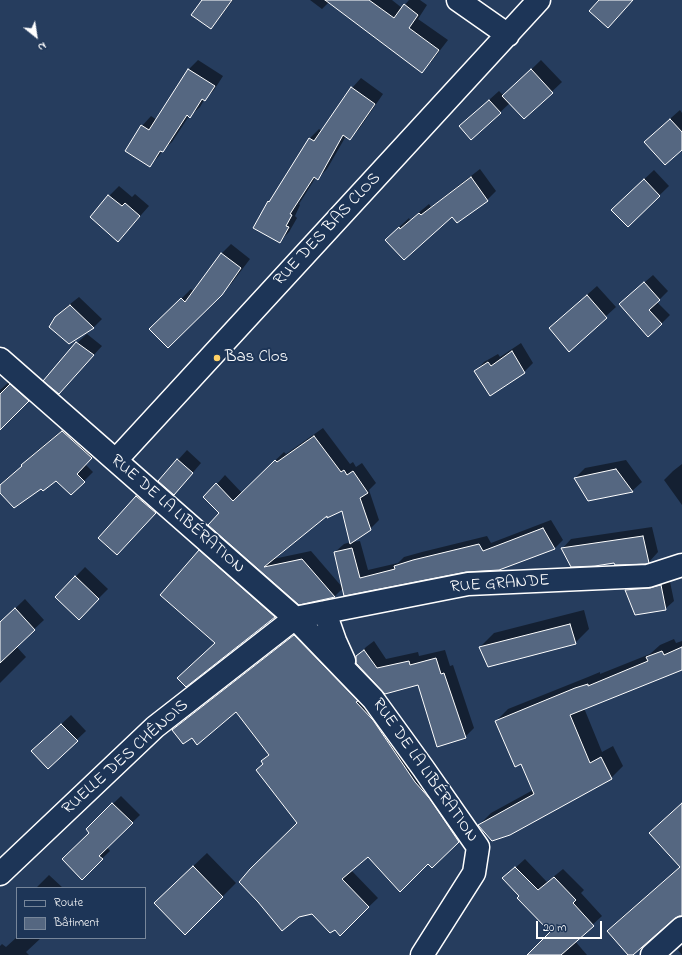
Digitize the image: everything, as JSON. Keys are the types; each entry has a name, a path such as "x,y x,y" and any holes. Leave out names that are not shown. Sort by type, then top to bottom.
{"street":[{"path":"458,0 508,35"},
{"name":"RUE DES BAS CLOS","path":"116,460 540,0"},
{"name":"RUE DE LA LIBÉRATION","path":"0,359 295,618 374,699 423,768 478,846 474,873 422,955"},
{"name":"RUE GRANDE","path":"295,618 468,584 648,576 682,565"},
{"name":"RUE DE LA LIBÉRATION","path":"326,612 335,641 350,675"},
{"name":"RUELLE DES CHÊNOIS","path":"0,874 154,727 295,618"},
{"path":"652,955 682,928"}],"building":[{"path":"202,0 232,0 211,29 191,15"},
{"path":"325,0 369,0 394,18 404,4 418,15 409,28 439,50 422,73"},
{"path":"599,0 633,0 608,28 589,11"},
{"path":"188,69 215,86 205,101 202,99 190,118 187,115 163,152 160,151 150,167 125,151 141,125 149,130"},
{"path":"531,69 553,93 524,119 502,96"},
{"path":"351,87 375,104 350,140 343,135 318,180 314,177 290,214 292,215 286,226 289,227 280,243 253,228 268,201 269,202 309,138 314,141"},
{"path":"489,100 501,113 471,140 459,126"},
{"path":"670,119 682,132 682,150 665,165 644,142"},
{"path":"471,177 488,201 457,223 452,217 404,260 385,240 399,227 400,229 419,213 421,215"},
{"path":"644,179 660,196 628,227 611,210"},
{"path":"108,195 122,206 125,203 140,216 118,242 90,217"},
{"path":"221,253 241,268 222,295 168,348 149,329 181,298 185,302"},
{"path":"644,282 660,300 649,310 662,324 648,337 619,304"},
{"path":"587,295 607,318 569,352 549,328"},
{"path":"70,305 94,328 69,344 49,327 55,317"},
{"path":"76,342 94,355 59,394 43,381"},
{"path":"512,351 525,373 490,396 474,371 488,362 491,366"},
{"path":"10,384 29,401 0,430 0,394"},
{"path":"62,431 92,458 77,474 85,482 71,495 56,481 43,491 41,489 14,508 0,493 0,485 22,466 21,465"},
{"path":"314,436 341,472 344,470 347,475 353,471 368,493 360,498 371,530 350,544 342,511 327,518 327,516 264,567 302,559 335,597 299,605 208,525 219,513 203,497 216,483 233,501 275,460 277,462"},
{"path":"177,459 193,473 174,495 158,481"},
{"path":"616,469 633,492 588,501 574,478"},
{"path":"136,496 156,513 117,555 98,538"},
{"path":"543,528 555,549 499,570 466,572 344,596 334,552 352,548 360,578 395,569 394,566 413,560 479,544 483,551"},
{"path":"643,536 649,563 646,564 615,565 614,563 595,566 571,567 561,548"},
{"path":"199,550 275,617 186,687 177,678 215,643 160,595"},
{"path":"75,576 99,599 79,620 55,597"},
{"path":"661,585 666,610 635,615 625,590 649,588"},
{"path":"15,608 35,630 0,663 0,622"},
{"path":"570,624 576,644 488,667 479,647"},
{"path":"294,635 358,701 356,702 373,720 415,782 430,799 459,842 432,868 428,864 400,892 368,857 342,879 369,907 340,936 335,930 330,933 312,914 299,917 282,931 239,882 250,869 297,823 256,770 263,764 261,761 269,755 236,712 197,745 192,738 183,744 172,730"},
{"path":"682,647 682,670 570,715 590,763 601,757 612,779 510,835 492,841 478,825 534,794 521,764 515,767 495,721 575,688 588,684 588,686 648,661 646,657 662,651 664,655"},
{"path":"364,650 377,668 409,661 410,665 436,658 441,674 444,673 466,738 437,747 418,685 385,694 356,663 356,656"},
{"path":"61,724 78,741 48,769 31,751"},
{"path":"112,803 133,823 99,856 103,859 82,880 62,859 89,833 86,829"},
{"path":"682,803 682,916 674,919 633,955 628,955 607,931 680,867 649,833"},
{"path":"193,866 223,897 185,935 154,903"},
{"path":"515,867 538,890 554,877 576,900 573,903 594,926 561,955 527,955 550,932 517,898 519,896 502,878"}],"place":[{"name":"Bas Clos","path":"217,358"}]}
